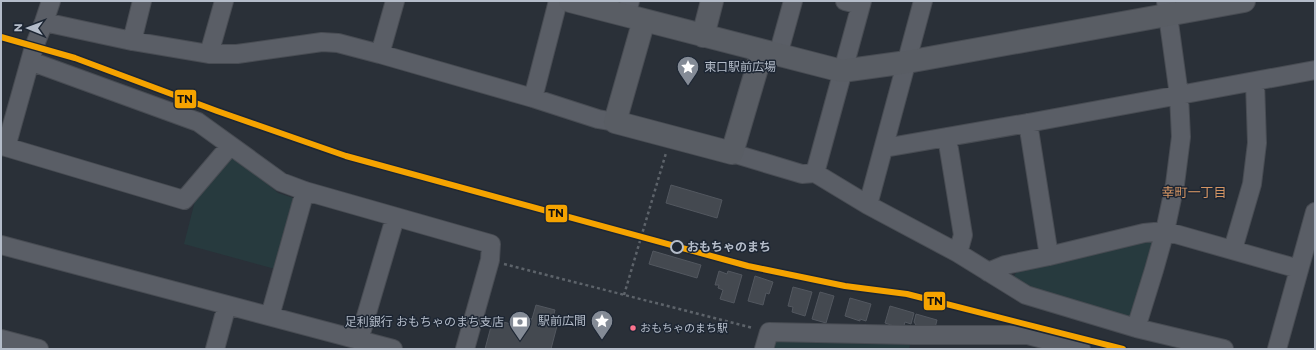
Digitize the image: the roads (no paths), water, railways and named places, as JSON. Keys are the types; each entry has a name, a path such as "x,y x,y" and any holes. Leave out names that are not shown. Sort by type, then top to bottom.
{"street":[{"path":"51,1 34,47 4,146 184,200 230,146"},
{"path":"132,41 142,1"},
{"path":"209,54 224,1"},
{"path":"380,54 395,1"},
{"path":"533,98 558,1"},
{"path":"570,1 634,12 703,36 842,72 907,62 1167,8 1244,1"},
{"path":"703,36 712,1"},
{"path":"732,153 770,53 793,1"},
{"path":"868,205 923,1"},
{"path":"815,172 842,72 856,2"},
{"path":"1136,328 1165,231 1175,184 1181,137 1179,95 1167,8"},
{"path":"615,122 634,12"},
{"path":"44,22 132,41 209,54 238,54 322,42 338,43 533,98 598,119 615,122 670,138 732,153 802,174 815,172 868,205 958,253 1026,295 1136,328 1224,349"},
{"path":"30,61 198,122 281,182 395,218 491,244 490,260 465,349"},
{"path":"884,148 947,138 1315,70"},
{"path":"1233,249 1252,184 1257,143 1255,82"},
{"path":"1028,123 1049,256"},
{"path":"947,138 963,235 958,253"},
{"path":"270,316 306,191"},
{"path":"1277,349 1315,212"},
{"path":"359,340 395,218"},
{"path":"988,272 1005,265 1144,233 1165,231 1233,249 1299,269"},
{"path":"2,248 393,349"},
{"path":"215,349 227,305"},
{"path":"767,341 912,335 1026,342 1080,349"},
{"path":"1,339 39,349"}],"place":[{"name":"東口駅前広場","path":"688,86"},
{"name":"おもちゃのまち","path":"677,247"},
{"name":"おもちゃのまち駅","path":"633,328"},
{"name":"駅前広間","path":"602,340"},
{"name":"足利銀行 おもちゃのまち支店","path":"520,342"}],"district":[{"name":"幸町一丁目","path":"1194,192"}]}
